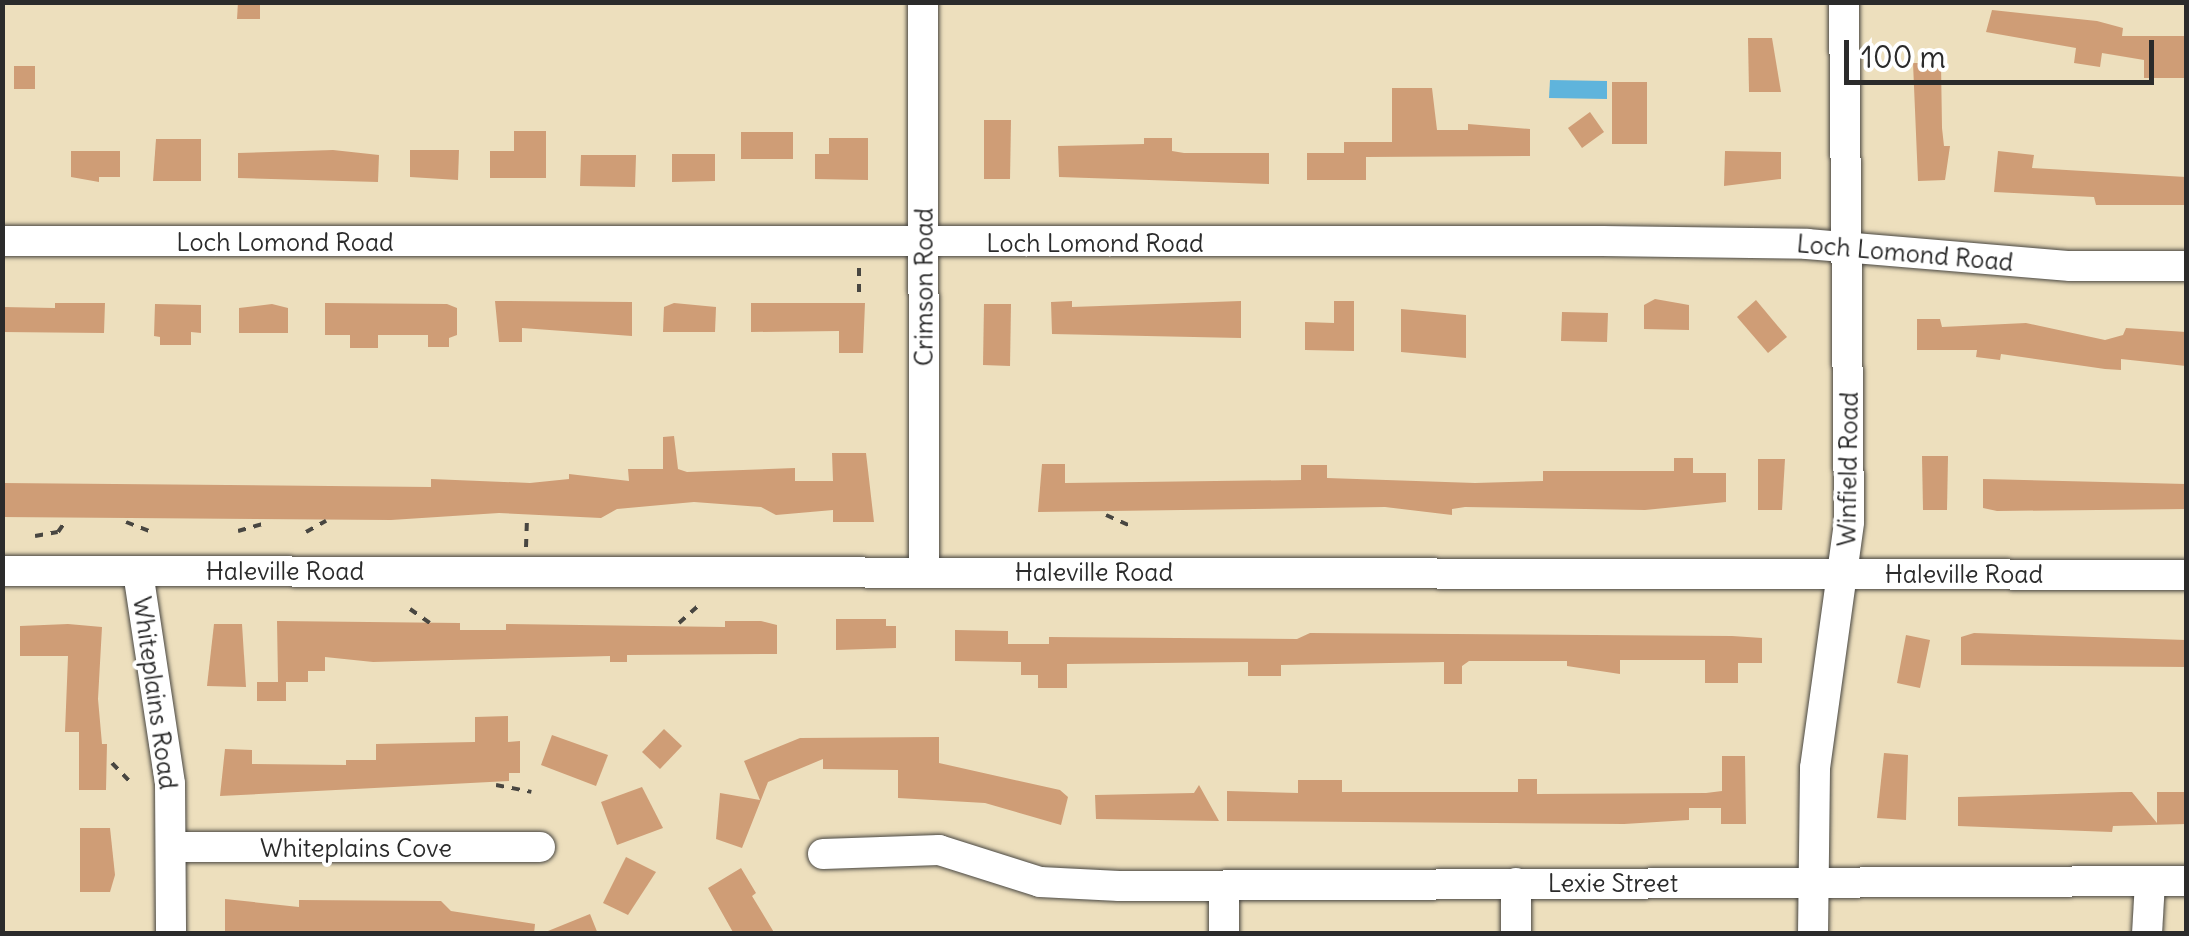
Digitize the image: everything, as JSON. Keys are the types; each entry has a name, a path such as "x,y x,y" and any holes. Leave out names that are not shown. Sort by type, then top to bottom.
{"street":[{"name":"Crimson Road","path":"924,2 924,571"},
{"name":"Winfield Road","path":"1813,934 1815,768 1846,574 1844,2"},
{"name":"Loch Lomond Road","path":"2,241 1602,241 1847,247 2070,266 2186,266"},
{"name":"Haleville Road","path":"2,571 2186,575"},
{"name":"Whiteplains Road","path":"138,572 169,771 171,934"},
{"name":"Whiteplains Cove","path":"172,847 540,847"},
{"name":"Lexie Street","path":"823,854 956,852 1040,882 1224,886 2186,881"},
{"path":"2147,934 2150,882"},
{"path":"1516,883 1516,934"},
{"path":"1224,886 1224,934"}],"path":[{"path":"859,244 859,298"},
{"path":"1106,514 1133,527"},
{"path":"306,532 326,521"},
{"path":"35,536 58,532 64,522"},
{"path":"126,522 152,532"},
{"path":"238,530 264,524"},
{"path":"679,623 701,603"},
{"path":"410,610 430,623"},
{"path":"112,762 132,785"},
{"path":"496,785 530,792"}],"water":[{"path":"1550,80 1607,81 1607,99 1549,98"}],"building":[{"path":"238,2 260,2 260,19 237,19"},
{"path":"1992,10 2097,21 2123,28 2122,36 2186,36 2186,78 2144,78 2144,60 2102,53 2100,67 2074,63 2076,48 1986,32"},
{"path":"1748,38 1772,38 1781,92 1749,92"},
{"path":"1913,63 1941,63 1942,128 1944,146 1950,146 1945,180 1918,181"},
{"path":"14,66 35,66 35,89 14,89"},
{"path":"1612,82 1647,82 1647,144 1612,144"},
{"path":"1392,88 1432,88 1437,130 1468,130 1468,124 1530,129 1530,156 1366,157 1366,180 1307,180 1307,153 1344,153 1344,142 1392,142"},
{"path":"1590,112 1604,132 1582,148 1568,128"},
{"path":"984,120 1011,120 1010,179 984,179"},
{"path":"514,131 546,131 546,178 490,178 490,151 514,151"},
{"path":"741,132 793,132 793,159 741,159"},
{"path":"829,138 868,138 868,180 815,179 815,154 829,154"},
{"path":"1144,138 1172,138 1172,151 1184,153 1269,153 1269,184 1059,177 1058,146 1144,144"},
{"path":"156,139 201,139 201,181 153,181"},
{"path":"333,150 379,155 378,182 238,178 238,153"},
{"path":"410,150 459,150 458,180 410,177"},
{"path":"71,151 120,151 120,177 99,177 99,182 71,177"},
{"path":"1725,151 1781,152 1781,179 1724,186"},
{"path":"1998,151 2034,155 2032,168 2186,177 2186,205 2096,205 2094,197 1994,192"},
{"path":"672,154 715,154 715,181 672,182"},
{"path":"581,155 636,155 635,187 580,186"},
{"path":"1655,299 1689,305 1689,330 1644,329 1644,305"},
{"path":"1756,300 1787,337 1768,353 1737,317"},
{"path":"495,301 632,302 632,336 522,328 522,342 499,342"},
{"path":"1072,301 1072,307 1241,301 1241,338 1052,334 1051,302"},
{"path":"1334,301 1354,301 1354,351 1305,350 1305,322 1334,323"},
{"path":"55,303 105,303 104,333 2,332 2,307 55,308"},
{"path":"325,303 447,304 457,308 457,335 449,338 449,347 428,347 428,335 378,335 378,348 350,348 350,335 325,335"},
{"path":"674,303 716,307 715,332 663,332 664,307"},
{"path":"751,303 865,303 863,353 839,353 839,331 751,332"},
{"path":"155,304 201,305 201,333 191,332 191,345 160,345 160,337 154,336"},
{"path":"272,304 288,308 288,333 239,333 239,308"},
{"path":"984,304 1011,304 1010,366 983,365"},
{"path":"1401,309 1466,315 1466,358 1401,352"},
{"path":"1562,312 1608,313 1607,342 1561,341"},
{"path":"1917,319 1940,319 1942,327 2026,323 2105,340 2123,335 2126,328 2186,332 2186,366 2121,359 2121,370 2001,354 2000,360 1976,357 1977,350 1917,350"},
{"path":"674,436 678,469 687,472 795,468 795,481 833,481 832,453 866,453 874,522 833,522 833,510 776,515 761,507 694,502 617,509 601,518 499,513 391,520 2,517 2,483 431,487 431,479 530,483 569,479 569,474 629,481 628,469 663,469 663,437"},
{"path":"1922,456 1948,456 1947,510 1923,510"},
{"path":"1674,458 1693,458 1693,473 1726,473 1726,502 1645,510 1465,507 1452,509 1452,515 1385,507 1038,512 1042,464 1065,464 1065,483 1301,480 1301,465 1327,465 1327,478 1475,483 1543,481 1543,471 1674,471"},
{"path":"1758,459 1785,459 1782,510 1758,510"},
{"path":"1983,479 2186,484 2186,509 1997,511 1983,508"},
{"path":"836,619 886,619 886,626 896,626 896,648 836,650"},
{"path":"277,621 460,623 460,630 506,630 506,624 725,627 725,621 761,621 777,625 777,654 627,655 627,662 610,662 610,656 373,662 325,657 325,671 308,671 308,682 278,682"},
{"path":"214,624 242,624 246,687 207,686"},
{"path":"20,626 102,627 98,699 102,744 107,744 106,790 79,790 79,732 65,732 68,656 20,656"},
{"path":"955,630 1008,631 1008,644 1049,644 1049,637 1297,639 1310,633 1732,636 1762,638 1762,663 1738,663 1738,683 1705,683 1705,660 1620,660 1620,674 1567,666 1567,661 1469,661 1462,666 1462,684 1444,684 1444,662 1281,665 1281,676 1248,676 1248,662 1067,664 1067,688 1038,688 1038,675 1021,675 1021,662 955,661"},
{"path":"1974,633 2186,640 2186,667 1961,665 1961,637"},
{"path":"1906,635 1930,640 1920,688 1897,683"},
{"path":"257,682 286,682 286,701 257,701"},
{"path":"508,716 508,742 520,741 520,773 509,773 509,781 220,796 225,749 252,750 252,764 346,765 346,760 376,760 376,744 475,742 475,717"},
{"path":"664,729 682,746 660,769 642,752"},
{"path":"552,735 608,755 596,786 541,765"},
{"path":"939,737 939,763 1060,790 1068,797 1061,825 985,803 898,798 898,770 823,769 823,759 768,782 742,848 716,839 720,793 760,800 744,761 800,738"},
{"path":"1884,753 1908,755 1906,820 1877,818"},
{"path":"1722,756 1745,756 1746,824 1721,824 1721,808 1689,808 1689,820 1624,824 1227,821 1227,791 1298,793 1298,780 1342,780 1342,792 1518,792 1518,779 1537,779 1537,794 1722,791"},
{"path":"1199,785 1219,821 1096,819 1095,795 1194,793"},
{"path":"642,787 663,828 617,845 601,802"},
{"path":"2132,792 2157,823 2157,792 2186,792 2186,824 2113,826 2112,832 1958,826 1958,797"},
{"path":"80,828 110,828 115,875 110,892 80,892"},
{"path":"626,857 656,872 628,915 603,903"},
{"path":"741,868 756,893 752,896 775,934 734,934 708,888"},
{"path":"225,899 299,907 299,900 441,901 451,911 535,924 534,934 225,934"},
{"path":"590,914 598,934 543,934 543,933"}]}
